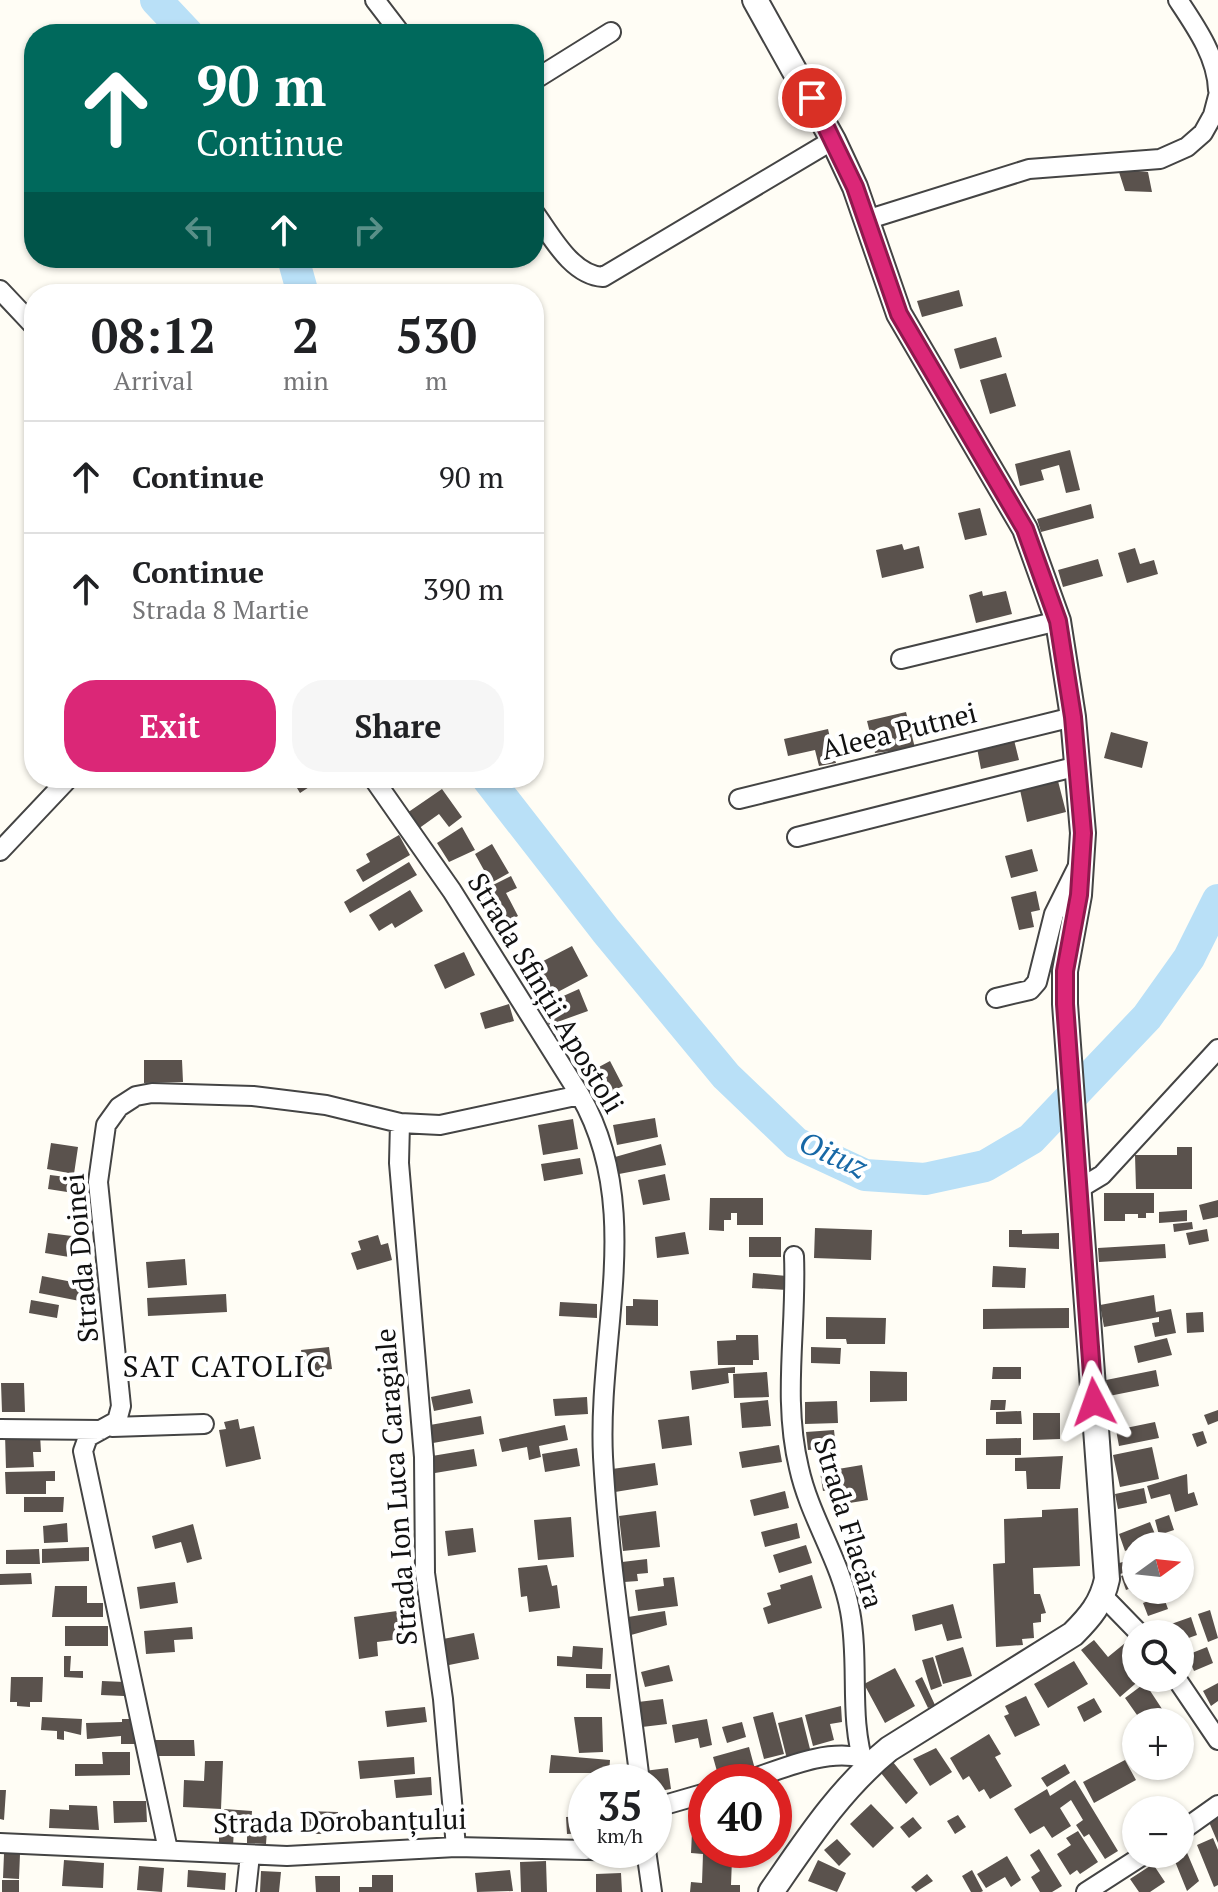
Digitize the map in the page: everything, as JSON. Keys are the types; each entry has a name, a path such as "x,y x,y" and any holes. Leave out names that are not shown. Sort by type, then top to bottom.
{"street":[{"path":"375,0 393,24"},
{"path":"755,0 833,140 866,220 899,314 1025,529 1058,621 1073,717 1083,858 1065,971 1065,1004 1106,1553 1103,1596 1092,1615 1055,1648 864,1763 829,1807 771,1892"},
{"path":"866,220 1029,169 1160,159 1187,147 1203,133 1213,115 1218,76 1209,52 1178,0"},
{"path":"544,74 611,32"},
{"path":"544,224 578,267 593,276 603,277 833,140"},
{"path":"0,290 24,315"},
{"path":"901,659 1058,621"},
{"name":"Aleea Putnei","path":"739,799 1073,717"},
{"path":"797,837 1078,766"},
{"path":"0,851 60,788"},
{"name":"Strada Sfinții Apostoli","path":"380,788 452,891 580,1095 602,1140 616,1213 602,1400 603,1460 638,1764"},
{"path":"996,998 1030,990 1037,982 1054,914 1083,858"},
{"path":"1077,1185 1102,1175 1218,1049"},
{"name":"Strada Doinei","path":"168,1850 143,1722 84,1462 84,1443 117,1421 122,1391 98,1182 106,1125 119,1107 136,1096 152,1093 253,1096 326,1105 400,1123 464,1122 580,1095"},
{"name":"Strada Ion Luca Caragiale","path":"400,1123 399,1163 424,1457 425,1573 443,1699 456,1847"},
{"name":"Strada Flacăra","path":"794,1256 796,1315 789,1401 792,1435 804,1488 839,1571 850,1611 855,1716 864,1763"},
{"path":"0,1429 204,1424"},
{"path":"1103,1596 1126,1620"},
{"path":"1185,1692 1218,1740"},
{"path":"792,1767 828,1756 864,1763"},
{"path":"1194,1822 1218,1805"},
{"name":"Strada Dorobanțului","path":"0,1843 326,1856 456,1847 568,1850"},
{"path":"246,1892 250,1855"},
{"path":"648,1868 652,1892"},
{"path":"1086,1892 1123,1868"}],"building":[{"path":"1118,169 1148,172 1152,192 1125,191"},
{"path":"959,290 963,306 922,317 917,301"},
{"path":"996,337 1002,357 960,369 954,349"},
{"path":"1006,373 1016,406 990,414 980,380"},
{"path":"1070,450 1080,490 1066,493 1059,465 1041,470 1044,480 1020,486 1015,464"},
{"path":"1091,504 1094,518 1041,532 1037,519"},
{"path":"980,508 987,535 965,540 958,513"},
{"path":"902,544 904,550 919,546 924,568 882,578 876,550"},
{"path":"1135,548 1140,564 1154,560 1158,574 1127,583 1118,553"},
{"path":"1098,559 1103,576 1063,587 1058,570"},
{"path":"982,591 983,596 1006,591 1012,614 976,623 969,595"},
{"path":"906,712 915,748 875,753 867,721"},
{"path":"828,729 836,763 819,766 815,750 788,756 784,739"},
{"path":"1111,732 1148,742 1142,768 1104,758"},
{"path":"1014,740 1019,760 981,769 977,748"},
{"path":"1058,781 1066,812 1027,822 1020,790"},
{"path":"442,789 462,817 449,827 439,814 418,829 407,813"},
{"path":"462,827 475,850 449,862 437,843"},
{"path":"399,835 410,855 363,882 356,870 370,862 366,854"},
{"path":"492,844 509,873 491,883 475,854"},
{"path":"1032,849 1038,871 1011,878 1005,856"},
{"path":"409,862 417,875 350,913 344,902"},
{"path":"511,876 517,888 506,893 518,916 494,928 477,893"},
{"path":"410,890 423,911 395,928 392,923 379,931 369,915"},
{"path":"1036,891 1040,910 1031,912 1034,927 1019,930 1011,897"},
{"path":"572,946 588,976 554,994 549,985 535,992 524,971"},
{"path":"464,952 475,975 445,989 434,965"},
{"path":"579,989 588,1011 549,1025 541,1006"},
{"path":"509,1004 514,1021 485,1029 480,1013"},
{"path":"144,1060 182,1060 183,1082 144,1083"},
{"path":"610,1061 623,1086 597,1099 584,1075"},
{"path":"655,1118 658,1137 617,1145 613,1125"},
{"path":"573,1119 578,1149 543,1155 538,1125"},
{"path":"51,1143 78,1147 74,1174 47,1169"},
{"path":"661,1144 666,1165 619,1174 615,1157"},
{"path":"1177,1147 1192,1147 1192,1189 1136,1189 1135,1155 1177,1155"},
{"path":"580,1158 583,1174 544,1181 541,1164"},
{"path":"665,1174 670,1200 643,1205 638,1180"},
{"path":"50,1175 82,1179 80,1194 48,1189"},
{"path":"1104,1193 1154,1193 1154,1213 1146,1213 1146,1218 1138,1218 1138,1214 1125,1214 1125,1221 1104,1221"},
{"path":"710,1198 763,1198 763,1225 737,1225 737,1213 731,1213 731,1220 724,1220 724,1231 709,1230"},
{"path":"1218,1200 1218,1217 1203,1220 1199,1205"},
{"path":"1187,1210 1187,1221 1159,1223 1159,1212"},
{"path":"1192,1222 1193,1229 1174,1232 1173,1224"},
{"path":"815,1228 872,1230 871,1260 814,1258"},
{"path":"1207,1229 1209,1241 1189,1245 1186,1233"},
{"path":"1009,1230 1022,1230 1022,1234 1059,1233 1059,1249 1009,1247"},
{"path":"685,1232 689,1254 657,1258 655,1237"},
{"path":"48,1233 72,1236 69,1257 45,1253"},
{"path":"378,1235 381,1245 388,1243 392,1260 357,1270 351,1253 361,1250 358,1241"},
{"path":"749,1237 781,1237 781,1257 749,1257"},
{"path":"1165,1244 1166,1258 1099,1262 1098,1248"},
{"path":"185,1259 187,1285 148,1288 146,1262"},
{"path":"993,1266 1026,1268 1025,1288 992,1287"},
{"path":"753,1273 787,1276 787,1290 752,1288"},
{"path":"42,1276 98,1287 95,1304 39,1293"},
{"path":"226,1294 227,1312 148,1316 147,1298"},
{"path":"1154,1295 1156,1312 1171,1309 1176,1333 1155,1337 1152,1323 1159,1322 1159,1317 1104,1327 1100,1305"},
{"path":"633,1299 658,1300 658,1326 626,1325 626,1306 633,1306"},
{"path":"31,1300 59,1305 57,1318 29,1313"},
{"path":"560,1302 597,1304 597,1318 559,1316"},
{"path":"1069,1308 1069,1328 983,1329 983,1309"},
{"path":"1203,1312 1204,1332 1187,1333 1186,1313"},
{"path":"826,1317 886,1318 885,1344 847,1344 846,1339 826,1339"},
{"path":"736,1335 758,1335 759,1360 753,1360 753,1365 718,1365 717,1341 736,1340"},
{"path":"1167,1338 1172,1355 1138,1363 1134,1346"},
{"path":"329,1347 332,1369 304,1372 301,1350"},
{"path":"811,1347 841,1348 840,1364 811,1363"},
{"path":"735,1367 735,1373 728,1373 729,1383 692,1390 690,1371"},
{"path":"993,1367 1021,1367 1021,1379 992,1379"},
{"path":"1156,1370 1159,1386 1109,1396 1106,1380"},
{"path":"870,1371 907,1372 907,1401 870,1402"},
{"path":"767,1372 769,1397 734,1398 733,1374"},
{"path":"1,1383 24,1383 25,1412 2,1412"},
{"path":"470,1389 473,1403 434,1411 431,1397"},
{"path":"587,1397 588,1414 555,1416 553,1399"},
{"path":"768,1400 771,1426 742,1428 740,1403"},
{"path":"991,1400 1006,1400 1005,1410 990,1410"},
{"path":"837,1401 838,1423 805,1424 805,1402"},
{"path":"1218,1410 1218,1421 1208,1425 1204,1415"},
{"path":"1021,1411 1022,1424 996,1424 996,1412"},
{"path":"1033,1413 1060,1413 1060,1439 1033,1440"},
{"path":"481,1416 484,1434 433,1443 430,1425"},
{"path":"689,1416 692,1445 662,1449 658,1420"},
{"path":"238,1419 240,1429 254,1426 261,1459 226,1467 219,1430 226,1429 224,1422"},
{"path":"1155,1422 1159,1438 1119,1446 1116,1430"},
{"path":"565,1425 568,1440 539,1446 541,1457 529,1460 527,1447 502,1452 499,1439"},
{"path":"834,1430 836,1448 808,1450 806,1432"},
{"path":"1203,1431 1207,1443 1197,1447 1192,1434"},
{"path":"40,1434 41,1452 33,1452 34,1467 6,1468 5,1435"},
{"path":"1021,1438 1021,1455 986,1455 986,1439"},
{"path":"779,1445 782,1462 742,1468 739,1452"},
{"path":"1152,1447 1159,1479 1120,1487 1113,1455"},
{"path":"577,1448 580,1466 545,1472 542,1454"},
{"path":"474,1449 477,1466 435,1473 432,1456"},
{"path":"1063,1456 1060,1489 1027,1489 1026,1471 1015,1471 1015,1458"},
{"path":"655,1463 658,1485 615,1492 612,1469"},
{"path":"862,1465 868,1500 837,1505 834,1489 823,1491 820,1472"},
{"path":"55,1471 55,1481 46,1481 46,1494 6,1494 5,1472"},
{"path":"1187,1474 1188,1494 1194,1492 1198,1505 1175,1512 1170,1494 1151,1499 1147,1486"},
{"path":"1144,1488 1147,1503 1118,1509 1115,1494"},
{"path":"785,1491 789,1508 754,1516 750,1500"},
{"path":"24,1497 64,1497 63,1512 24,1512"},
{"path":"1078,1508 1080,1566 1033,1568 1034,1594 1040,1594 1046,1613 1041,1614 1041,1622 1033,1623 1034,1638 1022,1639 1023,1645 996,1647 993,1564 1005,1563 1004,1519 1042,1517 1042,1510"},
{"path":"656,1511 660,1547 623,1551 619,1516"},
{"path":"1169,1515 1174,1530 1158,1532 1155,1520"},
{"path":"571,1517 574,1557 538,1560 534,1520"},
{"path":"1150,1522 1154,1532 1124,1532"},
{"path":"67,1523 68,1542 44,1543 43,1526"},
{"path":"797,1523 800,1538 765,1547 761,1532"},
{"path":"193,1524 202,1559 187,1563 181,1542 155,1549 152,1536"},
{"path":"473,1528 476,1552 448,1556 445,1531"},
{"path":"806,1545 812,1563 779,1573 773,1555"},
{"path":"89,1547 89,1561 42,1563 42,1549"},
{"path":"39,1549 40,1564 6,1564 6,1550"},
{"path":"647,1559 648,1573 637,1574 638,1581 624,1582 622,1562"},
{"path":"1122,1562 1122,1573 1120,1574 1116,1564"},
{"path":"547,1565 552,1586 557,1585 560,1608 529,1612 527,1596 521,1597 518,1568"},
{"path":"31,1573 32,1584 0,1585 0,1574"},
{"path":"812,1575 822,1608 768,1624 763,1608 771,1605 767,1593 781,1589 780,1585"},
{"path":"674,1577 678,1606 638,1611 635,1590 664,1586 663,1578"},
{"path":"175,1582 178,1603 140,1609 137,1587"},
{"path":"55,1586 87,1586 87,1603 103,1603 103,1617 52,1617"},
{"path":"953,1604 962,1638 947,1641 942,1624 915,1631 912,1615"},
{"path":"1143,1604 1166,1604 1168,1609 1148,1616"},
{"path":"1210,1610 1218,1638 1208,1642 1198,1614"},
{"path":"397,1611 401,1639 377,1642 378,1656 359,1659 354,1617"},
{"path":"665,1611 667,1625 631,1635 628,1617"},
{"path":"65,1626 108,1626 108,1646 65,1646"},
{"path":"192,1627 193,1639 174,1640 175,1652 146,1654 144,1631"},
{"path":"474,1633 479,1659 449,1665 443,1639"},
{"path":"1094,1640 1108,1657 1122,1646 1122,1692 1126,1692 1120,1697 1081,1650"},
{"path":"573,1646 603,1648 602,1669 557,1666 557,1656 572,1657"},
{"path":"963,1647 972,1676 943,1684 935,1656"},
{"path":"1207,1647 1213,1663 1194,1671 1194,1652"},
{"path":"64,1656 71,1656 70,1671 83,1671 83,1678 64,1677"},
{"path":"933,1657 942,1686 931,1690 922,1660"},
{"path":"1074,1661 1088,1684 1048,1708 1034,1684"},
{"path":"669,1665 673,1681 645,1687 641,1672"},
{"path":"895,1668 915,1706 885,1723 864,1684"},
{"path":"586,1674 611,1674 610,1689 586,1688"},
{"path":"11,1677 43,1677 42,1702 30,1702 30,1707 10,1702"},
{"path":"922,1677 935,1705 928,1708 915,1681"},
{"path":"102,1681 125,1682 124,1696 101,1695"},
{"path":"1218,1683 1218,1701 1211,1706 1203,1691"},
{"path":"1133,1692 1151,1692 1161,1708 1132,1708 1125,1698"},
{"path":"1026,1696 1040,1725 1015,1737 1004,1716 1009,1714 1005,1706"},
{"path":"1094,1698 1102,1712 1084,1722 1077,1707"},
{"path":"663,1699 667,1724 642,1727 638,1702"},
{"path":"841,1706 842,1722 830,1724 834,1740 813,1746 805,1715"},
{"path":"425,1707 427,1722 387,1727 385,1711"},
{"path":"773,1712 784,1754 764,1759 753,1717"},
{"path":"42,1717 82,1719 81,1735 64,1731 64,1740 57,1739 57,1731 41,1730"},
{"path":"574,1717 602,1717 603,1752 579,1753"},
{"path":"802,1717 811,1753 787,1759 778,1723"},
{"path":"122,1719 132,1719 136,1744 121,1744 121,1736 87,1739 86,1723 122,1722"},
{"path":"707,1719 712,1745 700,1748 698,1738 675,1743 672,1725"},
{"path":"742,1722 746,1737 727,1743 722,1727"},
{"path":"989,1734 1001,1754 995,1757 1012,1786 990,1799 984,1789 979,1792 969,1776 963,1780 950,1758"},
{"path":"155,1740 194,1740 195,1756 155,1756"},
{"path":"749,1747 754,1764 715,1764 713,1757"},
{"path":"936,1748 952,1772 930,1786 913,1759"},
{"path":"102,1752 130,1752 130,1775 75,1776 75,1764 103,1764"},
{"path":"551,1755 610,1760 610,1764 568,1764 568,1773 549,1773"},
{"path":"414,1757 415,1774 360,1779 358,1761"},
{"path":"205,1761 223,1761 221,1809 183,1807 184,1780 204,1781"},
{"path":"893,1762 918,1793 906,1804 881,1773"},
{"path":"1122,1762 1122,1780 1136,1780 1094,1803 1083,1782"},
{"path":"1065,1764 1070,1773 1047,1787 1041,1778"},
{"path":"431,1777 432,1795 396,1798 394,1780"},
{"path":"1075,1780 1118,1851 1105,1859 1089,1834 1084,1837 1076,1825 1083,1820 1071,1800 1060,1808 1071,1826 1052,1838 1044,1826 1030,1834 1014,1809 1047,1789 1050,1796"},
{"path":"0,1790 6,1790 4,1820 0,1819"},
{"path":"113,1801 146,1801 147,1822 114,1823"},
{"path":"871,1804 894,1828 873,1848 850,1824"},
{"path":"69,1805 97,1806 99,1830 49,1828 50,1809 69,1810"},
{"path":"224,1809 252,1811 251,1826 223,1824"},
{"path":"307,1811 338,1812 338,1834 307,1834"},
{"path":"958,1815 966,1827 955,1834 947,1821"},
{"path":"913,1817 922,1828 909,1838 900,1827"},
{"path":"1218,1818 1218,1843 1209,1822"},
{"path":"219,1828 234,1828 233,1847 219,1846"},
{"path":"247,1830 267,1830 266,1844 247,1843"},
{"path":"1078,1831 1098,1862 1080,1874 1077,1870 1070,1875 1057,1854 1071,1845 1066,1838"},
{"path":"1213,1838 1218,1850 1218,1885 1214,1887 1197,1845"},
{"path":"837,1839 851,1854 839,1866 824,1850"},
{"path":"1039,1849 1062,1886 1052,1892 1040,1892 1031,1877 1040,1871 1030,1855"},
{"path":"4,1854 20,1854 19,1879 3,1878"},
{"path":"1007,1856 1021,1880 1011,1887 1005,1877 986,1888 977,1874"},
{"path":"64,1860 104,1863 103,1888 62,1886"},
{"path":"818,1860 846,1873 837,1892 808,1881"},
{"path":"546,1861 547,1892 521,1892 520,1862"},
{"path":"139,1866 164,1868 162,1892 137,1890"},
{"path":"703,1868 732,1868 731,1885 740,1885 740,1892 690,1892 691,1882 702,1883"},
{"path":"1147,1868 1156,1868 1165,1882 1150,1892 1139,1892 1130,1879"},
{"path":"1178,1868 1193,1868 1199,1881 1187,1891"},
{"path":"188,1870 226,1873 225,1890 187,1887"},
{"path":"510,1870 513,1891 477,1892 475,1873"},
{"path":"972,1870 981,1892 971,1892 962,1876"},
{"path":"261,1871 281,1872 279,1892 260,1892"},
{"path":"621,1873 622,1892 596,1892 596,1874"},
{"path":"927,1874 933,1881 916,1892 911,1887"},
{"path":"372,1875 393,1875 393,1892 359,1892 359,1887 372,1887"},
{"path":"315,1876 340,1876 340,1892 316,1892"},
{"path":"2,1880 19,1880 19,1892 2,1892"}],"waterway":[{"name":"Oituz","path":"156,0 179,24"},
{"name":"Oituz","path":"296,268 300,284"},
{"name":"Oituz","path":"495,788 606,931 726,1076 796,1143 865,1175 925,1179 985,1166 1031,1139 1147,1017 1189,958 1218,900"}],"district":[{"name":"SAT CATOLIC","path":"225,1367"}],"route":[{"path":"812,98 855,187 885,281 899,314 1025,529 1058,621 1067,669 1083,809 1083,858 1068,945 1065,1004 1094,1402"}]}
